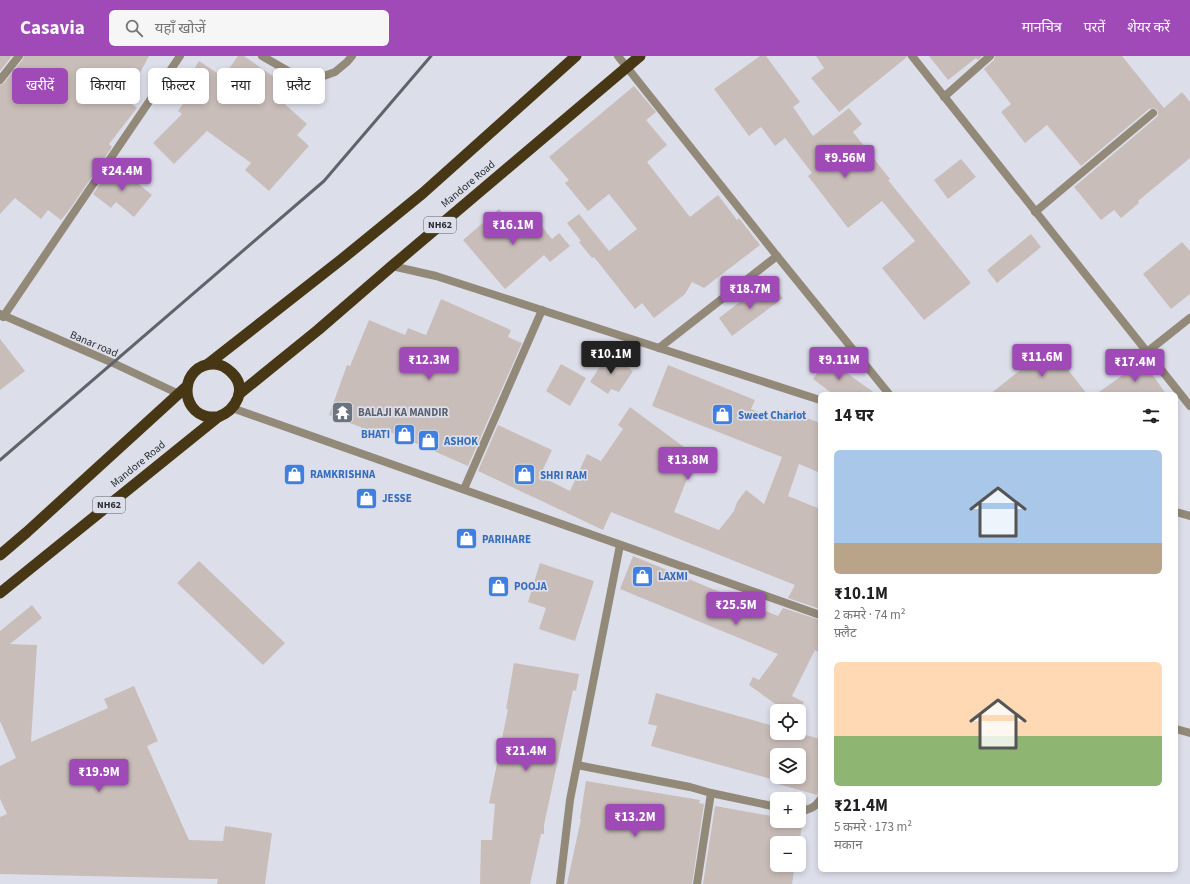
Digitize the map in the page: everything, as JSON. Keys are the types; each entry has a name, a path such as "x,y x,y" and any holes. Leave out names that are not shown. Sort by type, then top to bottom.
{"highway":[{"name":"Mandore Road","path":"0,555 183,391 193,372 208,364 423,194 576,56"},
{"name":"Mandore Road","path":"0,593 218,416 226,414 237,402 239,394 318,330 640,56"},
{"path":"208,364 218,364 231,371 239,384 239,394"},
{"path":"183,391 192,406 199,413 208,417 218,416"}],"street":[{"path":"0,80 18,56"},
{"path":"2,316 180,56"},
{"path":"262,56 302,79 318,78 335,72 352,56"},
{"path":"618,56 777,256 888,392"},
{"path":"912,56 1190,406"},
{"path":"944,97 990,56"},
{"path":"1035,212 1153,113"},
{"path":"659,348 777,256"},
{"path":"392,266 436,276 818,399"},
{"path":"464,489 542,310"},
{"name":"Banar road","path":"2,316 113,364 183,391"},
{"path":"1147,352 1190,318"},
{"path":"232,408 818,614"},
{"path":"1178,513 1190,516"},
{"path":"560,884 570,800 620,545"},
{"path":"1178,729 1190,733"},
{"path":"577,766 690,787 770,806"},
{"path":"697,884 711,793"},
{"path":"806,810 810,809 818,803"}],"building":[{"path":"0,56 12,56 0,71"},
{"path":"24,56 149,56 140,73 140,68 76,68 76,104 132,104 137,108 109,144 112,147 61,220 48,210 41,219 15,198 0,214 0,85 4,83 12,73 12,104 68,104 68,68 16,68"},
{"path":"238,56 244,56 261,68 229,68"},
{"path":"760,56 766,56 800,102 793,107 813,136 849,108 862,124 853,132 890,179 888,180 971,283 924,320 882,268 915,241 882,201 848,228 808,176 812,173 785,138 775,146 761,127 749,136 714,89"},
{"path":"816,56 907,57 839,112 811,78 824,68"},
{"path":"929,56 982,56 978,60 976,58 948,80"},
{"path":"995,56 1122,56 1164,108 1182,92 1190,102 1190,158 1138,201 1139,203 1121,218 1114,210 1101,220 1074,187 1157,117 1157,110 1154,108 1149,109 1081,166 1047,125 1025,143 1001,112 1011,104 984,69 994,60"},
{"path":"199,61 217,73 217,104 265,104 265,71 273,76 273,104 285,104 307,124 297,135 309,146 269,191 245,170 251,163 207,131 174,164 153,143 182,114 178,111 183,104 209,104 209,68 195,68"},
{"path":"634,86 656,112 646,120 667,145 647,162 690,217 718,195 737,220 739,218 760,245 704,288 692,282 685,294 654,318 642,303 635,309 594,257 592,258 579,242 581,241 567,223 579,214 609,251 637,229 609,194 588,211 565,183 569,180 549,157"},
{"path":"961,159 976,177 948,199 934,180"},
{"path":"114,164 152,195 134,217 116,202 111,208 93,194"},
{"path":"499,209 514,226 530,212 552,239 559,233 570,246 550,262 544,255 505,289 463,240"},
{"path":"1031,234 1041,247 997,283 987,270"},
{"path":"1182,242 1190,251 1190,294 1171,309 1143,274"},
{"path":"773,285 783,298 732,336 719,318 754,291 758,296"},
{"path":"441,299 511,330 508,337 522,343 468,466 383,429 381,435 329,415 347,365 350,366 369,320 405,335 408,328 426,335"},
{"path":"0,339 25,371 0,390"},
{"path":"1050,347 1085,392 993,392"},
{"path":"608,354 633,371 619,392 611,389 608,394 590,382"},
{"path":"827,359 873,392 830,392 813,379"},
{"path":"1143,361 1165,392 1099,392"},
{"path":"561,364 586,378 570,406 546,391"},
{"path":"668,365 755,400 751,409 782,421 786,410 818,422 818,472 799,464 788,496 818,508 818,608 788,598 795,585 611,512 603,530 478,471 498,425 552,450 540,476 570,491 587,454 601,461 623,429 618,425 630,407 696,456 674,512 719,530 734,511 737,502 746,490 764,504 782,457 652,406"},
{"path":"633,556 778,616 783,608 818,619 818,652 815,650 792,696 804,702 803,704 775,704 749,685 753,677 759,680 778,654 620,589"},
{"path":"199,561 285,643 263,665 177,583"},
{"path":"540,563 594,581 575,641 539,629 546,608 528,602"},
{"path":"32,605 42,618 10,644 37,645 31,742 108,708 104,699 134,686 158,741 147,746 189,840 223,841 225,826 272,833 265,884 217,884 218,879 0,874 0,817 7,814 0,799 0,766 16,758 0,721 0,631"},
{"path":"514,663 579,674 576,691 573,690 544,825 544,834 541,834 530,884 480,884 481,840 492,840 495,804 489,803 508,709 506,709"},
{"path":"656,693 770,725 770,740 806,740 806,735 818,738 818,792 817,795 778,784 806,784 806,748 770,748 770,779 651,746 657,726 648,724"},
{"path":"586,781 700,800 699,803 704,804 692,884 567,884 581,819"},
{"path":"715,806 770,816 770,828 802,828 800,836 770,836 770,872 794,872 792,884 703,884"}],"railway":[{"path":"0,460 324,181 431,56"}],"place":[{"name":"BALAJI KA MANDIR","path":"343,412"},
{"name":"Sweet Chariot","path":"722,415"},
{"name":"BHATI","path":"405,434"},
{"name":"ASHOK","path":"429,441"},
{"name":"RAMKRISHNA","path":"295,474"},
{"name":"SHRI RAM","path":"524,475"},
{"name":"JESSE","path":"366,498"},
{"name":"PARIHARE","path":"467,539"},
{"name":"LAXMI","path":"642,576"},
{"name":"POOJA","path":"499,586"}]}
